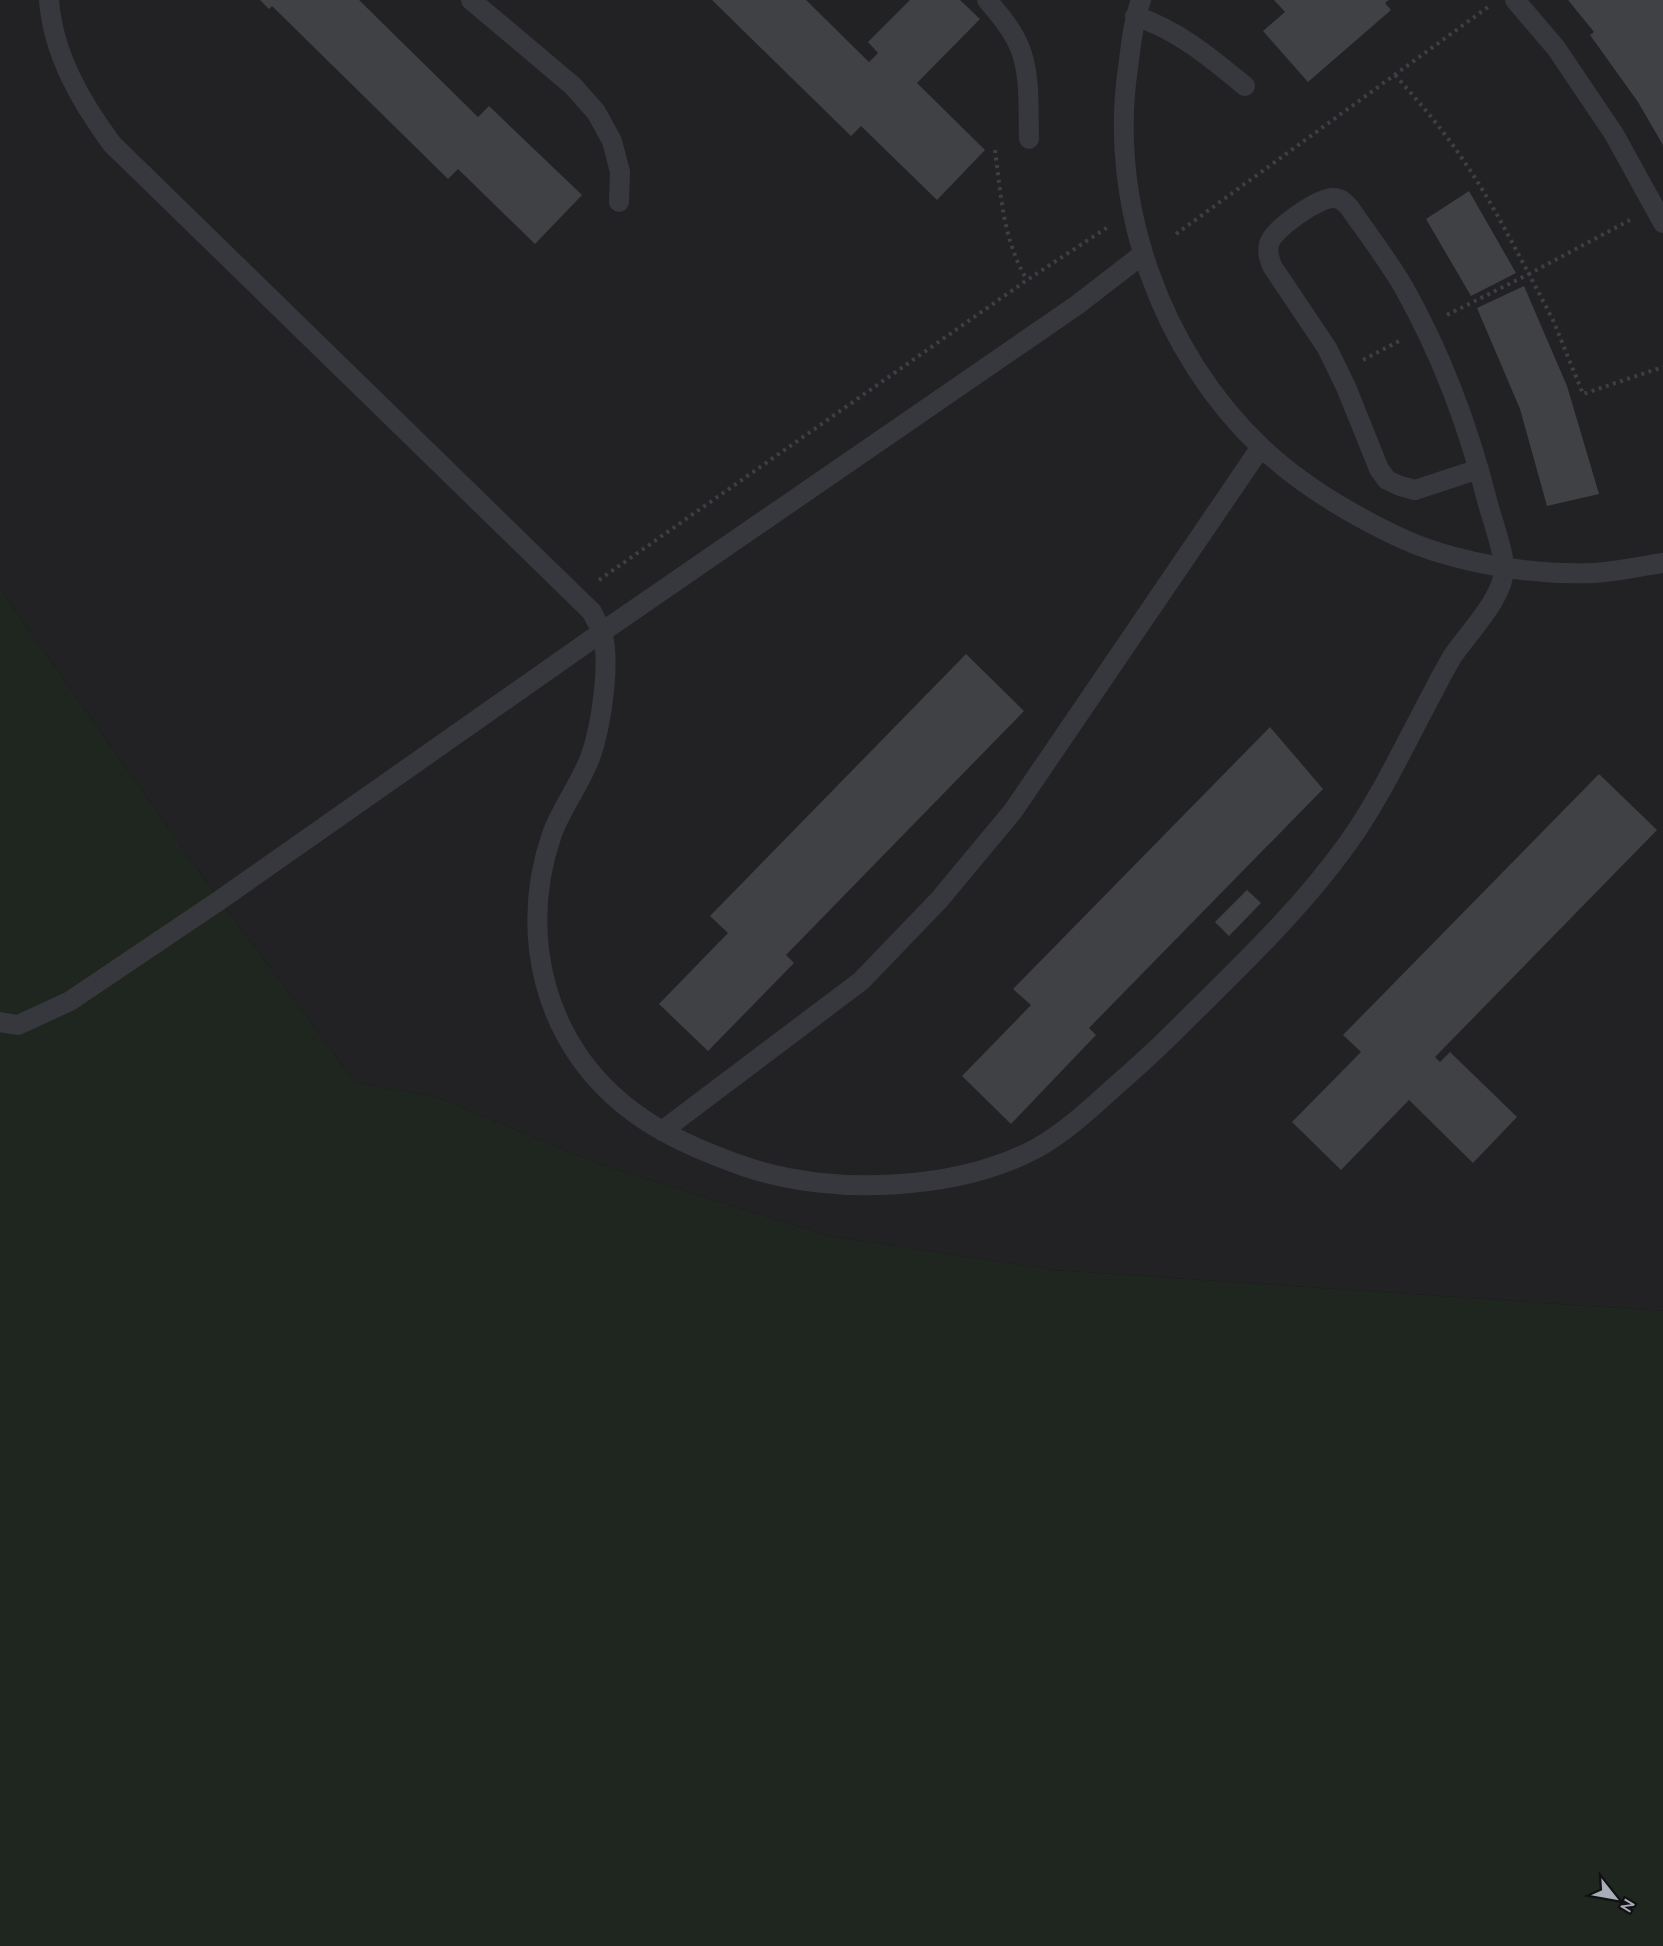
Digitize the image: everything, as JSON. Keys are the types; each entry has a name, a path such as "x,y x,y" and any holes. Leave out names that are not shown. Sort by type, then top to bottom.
{"lane":[{"path":"49,0 51,24 68,72 90,114 112,144 592,612 602,632 605,656 598,729 590,759 554,828 541,869 536,904 537,938 545,983 560,1022 577,1053 597,1080 628,1110 662,1131 719,1157 768,1174 819,1184 868,1186 924,1182 979,1171 1036,1148 1080,1118 1156,1050 1282,924 1319,882 1352,839 1450,661 1499,591 1504,569 1479,469 1450,383 1425,327 1399,280 1342,200 1333,198 1323,200 1279,230 1269,241 1267,254 1272,266 1327,348 1346,387 1379,469 1387,480 1415,490 1479,469"},
{"path":"471,0 573,86 596,112 612,141 620,172 620,202"},
{"path":"987,0 1005,21 1020,47 1026,73 1029,139"},
{"path":"1515,0 1556,48 1614,134 1659,215"},
{"path":"1138,8 1245,86"},
{"path":"1138,8 1123,103 1126,181 1131,211 1143,254 1179,340 1216,396 1261,447 1311,488 1379,529 1434,551 1504,569 1595,573 1663,563"},
{"path":"0,1022 18,1024 70,1001 1077,305 1143,254"},
{"path":"662,1131 861,981 939,900 1012,811 1261,447"}],"path":[{"path":"1176,234 1488,7"},
{"path":"1395,75 1459,153 1486,196 1553,320 1583,394 1663,367"},
{"path":"995,150 1007,234 1016,262 1027,280"},
{"path":"576,596 1027,280 1131,211"},
{"path":"1467,306 1529,274 1659,215"}],"shaded area":[{"path":"0,0 1663,0 1663,1311 1054,1270 829,1236 599,1164 436,1097 355,1082 208,884 0,589"},
{"path":"0,589 208,884 355,1082 436,1097 599,1164 829,1236 1054,1270 1663,1311 1663,1946 0,1946"}],"building":[{"path":"260,0 359,0 478,117 489,106 582,195 535,244 458,169 448,179 272,6 269,9"},
{"path":"712,0 806,0 869,62 878,53 868,42 910,0 960,0 980,19 917,83 985,150 937,200 861,126 851,136"},
{"path":"1274,0 1389,0 1385,3 1391,10 1308,82 1263,31 1285,12"},
{"path":"1568,0 1663,0 1663,145 1638,102 1590,35 1594,32"},
{"path":"1469,191 1516,273 1471,296 1426,219"},
{"path":"1524,286 1567,386 1599,494 1547,506 1520,409 1477,308"},
{"path":"966,654 1024,711 786,955 794,963 708,1051 659,1004 728,933 710,916"},
{"path":"1270,727 1323,789 1089,1028 1096,1035 1011,1124 962,1076 1031,1005 1013,989"},
{"path":"1599,774 1657,830 1435,1057 1440,1062 1450,1052 1517,1117 1473,1163 1409,1100 1341,1170 1292,1122 1361,1052 1343,1035"},
{"path":"1247,890 1261,903 1229,936 1215,922"}]}
